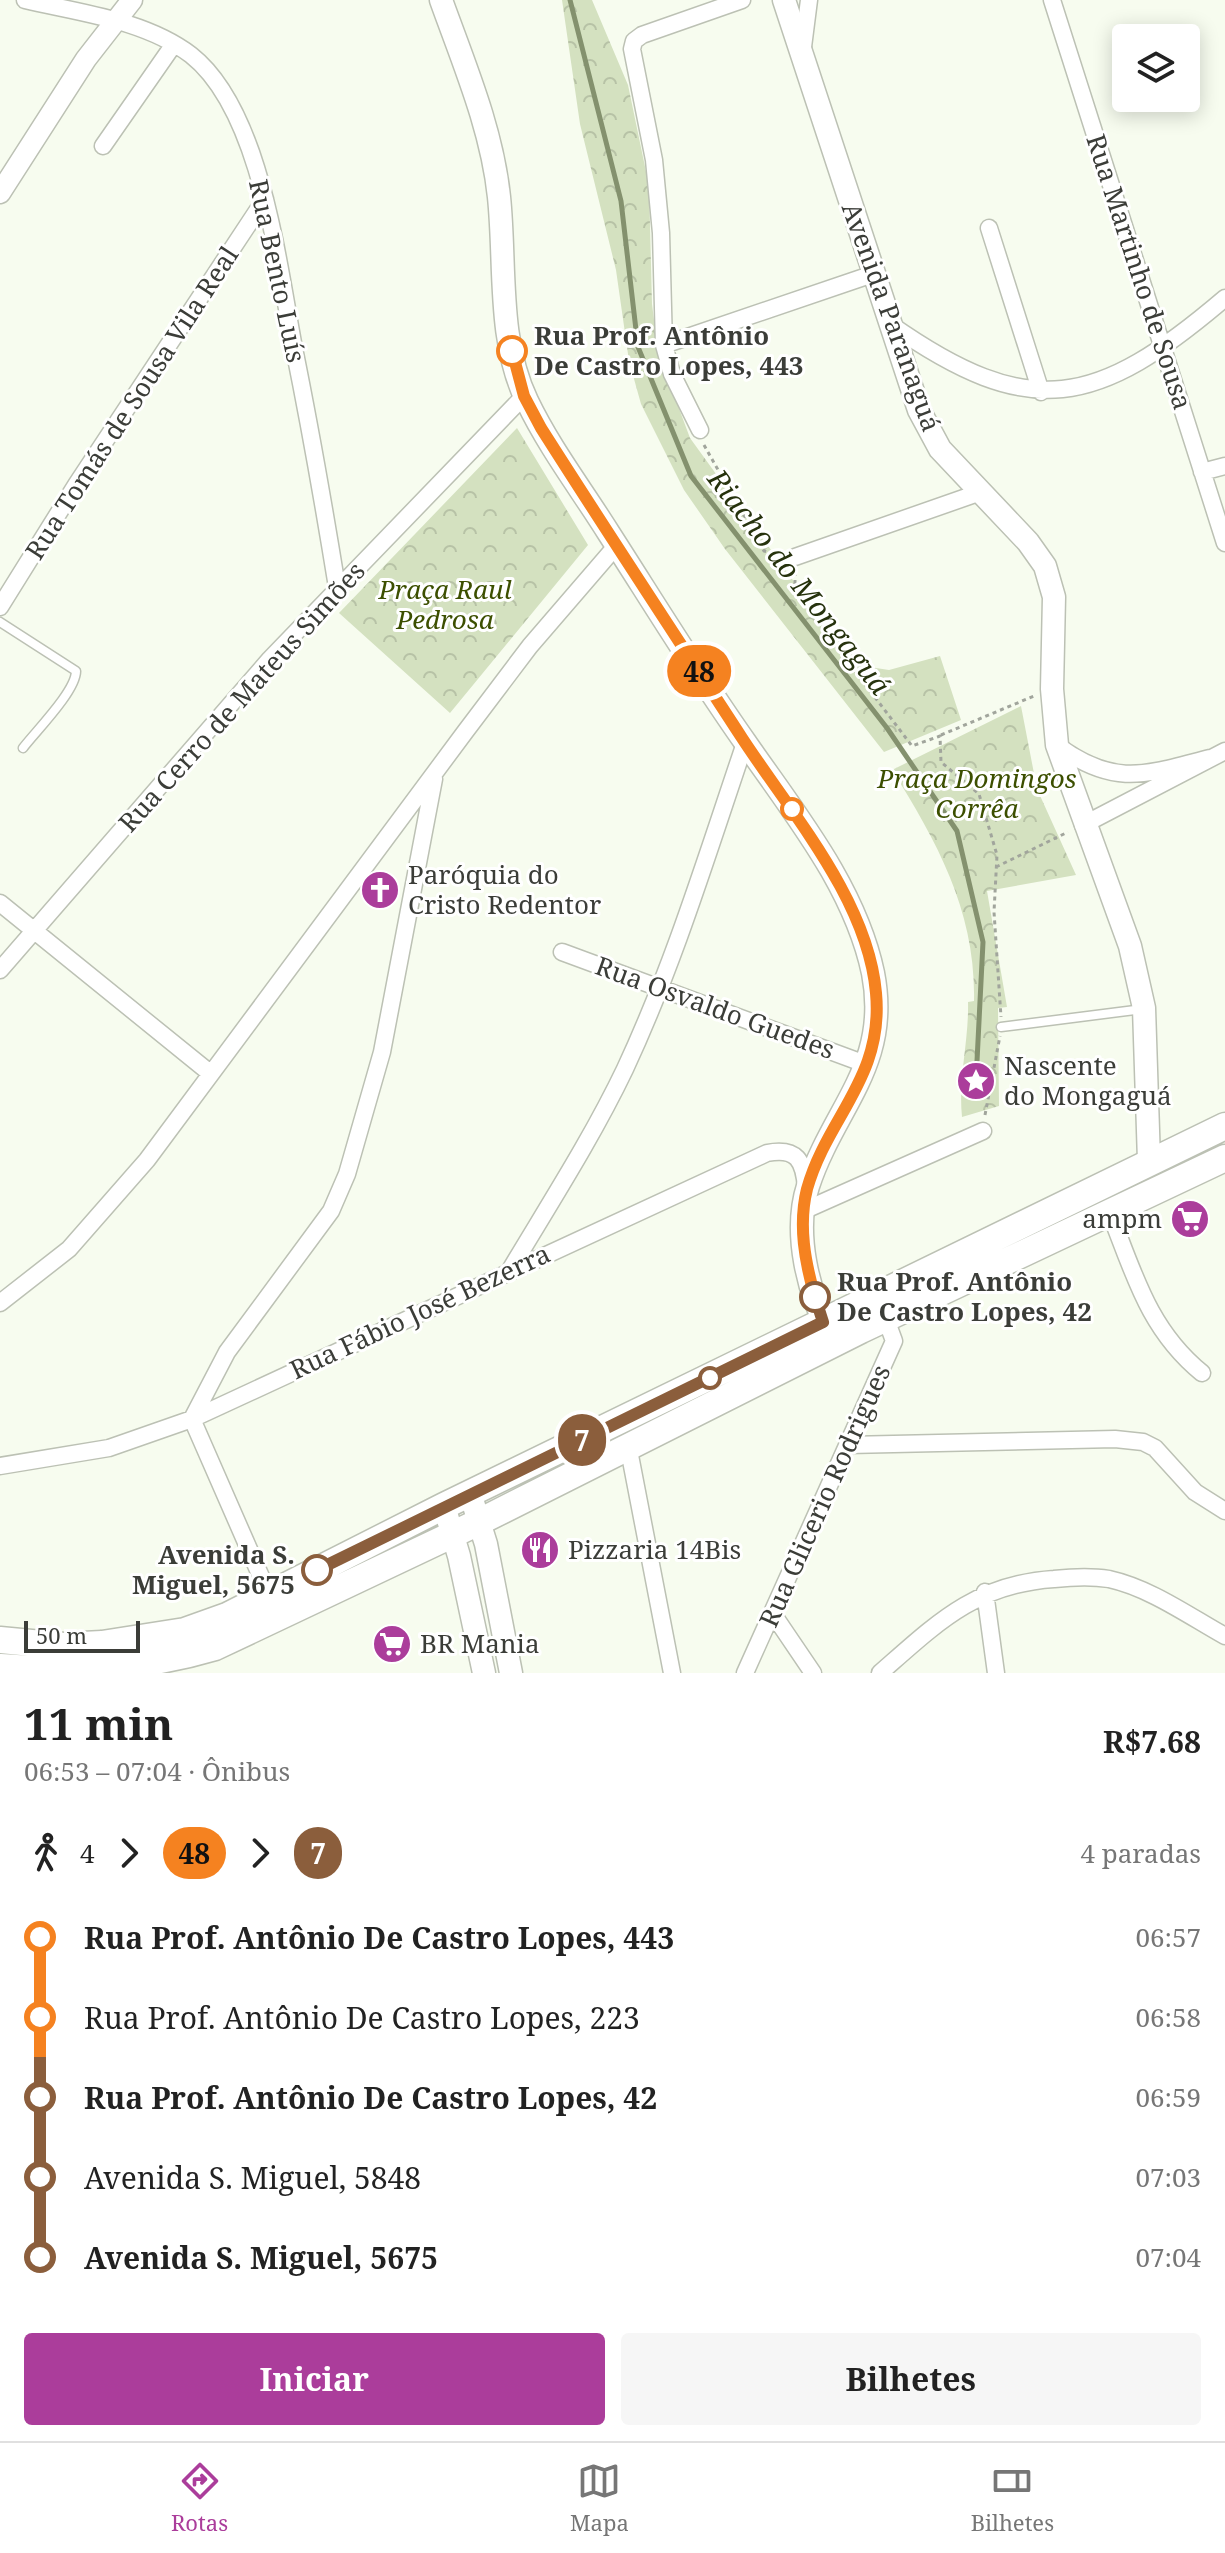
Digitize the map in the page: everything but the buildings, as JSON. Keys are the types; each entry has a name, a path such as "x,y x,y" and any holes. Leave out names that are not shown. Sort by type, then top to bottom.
{"main road":[{"path":"441,0 483,117 494,163 506,316 524,396 541,428 745,743 783,794 831,873 865,944 876,991 877,1023 868,1065 805,1201 805,1254 829,1332"},
{"name":"Avenida Paranaguá","path":"784,0 804,69 919,410 940,449 978,493 1028,542 1045,566 1054,597 1052,689 1057,745 1083,825 1127,937 1144,1008 1149,1161"},
{"path":"16,1670 58,1673 101,1670 171,1660 215,1647 479,1522 628,1445 829,1332 1149,1161 1225,1126"},
{"path":"0,1640 63,1646 144,1639 185,1631 269,1595 470,1493 829,1332 886,1319 1225,1158"},
{"path":"1117,1209 1144,1182 1149,1161"},
{"path":"470,1493 511,1673"},
{"path":"444,1506 484,1673"}],"street":[{"name":"Rua Bento Luís","path":"25,0 114,20 174,44 210,74 225,96 265,199 337,587"},
{"path":"0,193 114,20 132,0"},
{"path":"700,430 672,374 664,345 661,233 654,160 632,49 634,41 642,35 742,0"},
{"path":"804,69 803,43 809,0"},
{"name":"Rua Martinho de Sousa","path":"1052,0 1225,543"},
{"path":"103,146 174,44"},
{"name":"Rua Tomás de Sousa Vila Real","path":"0,607 265,199"},
{"path":"989,228 1041,392"},
{"path":"664,345 873,274"},
{"path":"888,324 936,357 972,375 1009,387 1041,392 1093,383 1163,345 1225,298"},
{"name":"Rua Cerro de Mateus Simões","path":"0,970 270,659 524,396"},
{"path":"1202,472 1225,466"},
{"path":"795,557 978,493"},
{"path":"0,1303 69,1249 109,1206 530,646 617,545"},
{"path":"510,1270 592,1133 660,988 745,743"},
{"path":"1057,745 1087,765 1124,776 1218,754"},
{"path":"1083,825 1218,754"},
{"path":"269,1595 192,1419 227,1352 331,1211 347,1174 382,1052 435,773"},
{"path":"0,903 210,1073"},
{"name":"Rua Osvaldo Guedes","path":"562,952 868,1065"},
{"path":"805,1201 983,1131"},
{"name":"Rua Fábio José Bezerra","path":"0,1466 109,1448 192,1419 767,1153 789,1151 798,1156 803,1163 805,1201"},
{"path":"1117,1209 1154,1317 1168,1341 1202,1373"},
{"name":"Rua Glicerio Rodrigues","path":"745,1673 894,1341 886,1319"},
{"path":"848,1445 1115,1439 1143,1442 1155,1448 1195,1492 1225,1511"},
{"path":"628,1445 672,1673"},
{"path":"880,1673 943,1618 985,1592 1046,1579 1108,1579 1136,1588 1225,1636"},
{"path":"985,1592 996,1673"},
{"path":"773,1614 813,1673"}],"lane":[{"path":"0,622 76,671 76,677 63,697 23,748"},
{"path":"1001,1027 1144,1008"}],"path":[{"path":"700,430 707,454 764,551 795,557 795,592 912,746 1052,689"},
{"path":"940,736 941,762 979,794 997,855 994,912 1001,1027 983,1131"},
{"path":"996,867 1083,825"}],"green space":[{"path":"562,0 592,0 628,85 649,186 652,304 658,352 690,438 829,630 863,666 889,670 940,656 961,720 884,752 725,549 684,490 641,404 629,361 616,270 580,124"},
{"name":"Praça Raul Pedrosa","path":"517,428 588,545 450,713 339,613"},
{"name":"Praça Domingos Corrêa","path":"1021,706 1037,789 1076,875 987,891 1007,1007 998,1008 999,1106 962,1117 961,1088 968,1002 974,1001 968,938 961,908 939,852 892,770"}],"waterway":[{"name":"Riacho do Mongaguá","path":"570,0 621,201 638,347 691,476 887,728 957,831 983,942 976,1081"}],"bus line":[{"name":"48","path":"512,351 524,396 541,428 745,743 792,808 851,909 869,955 876,991 877,1023 868,1065 814,1170 803,1211 805,1254 815,1297"},
{"name":"7","path":"317,1570 823,1322 815,1297"}],"place":[{"name":"Rua Prof. Antônio De Castro Lopes, 443","path":"512,351"},
{"name":"Paróquia do Cristo Redentor","path":"380,890"},
{"name":"Nascente do Mongaguá","path":"976,1081"},
{"name":"ampm","path":"1190,1219"},
{"name":"Rua Prof. Antônio De Castro Lopes, 42","path":"815,1297"},
{"name":"Pizzaria 14Bis","path":"540,1550"},
{"name":"Avenida S. Miguel, 5675","path":"317,1570"},
{"name":"BR Mania","path":"392,1644"}]}
